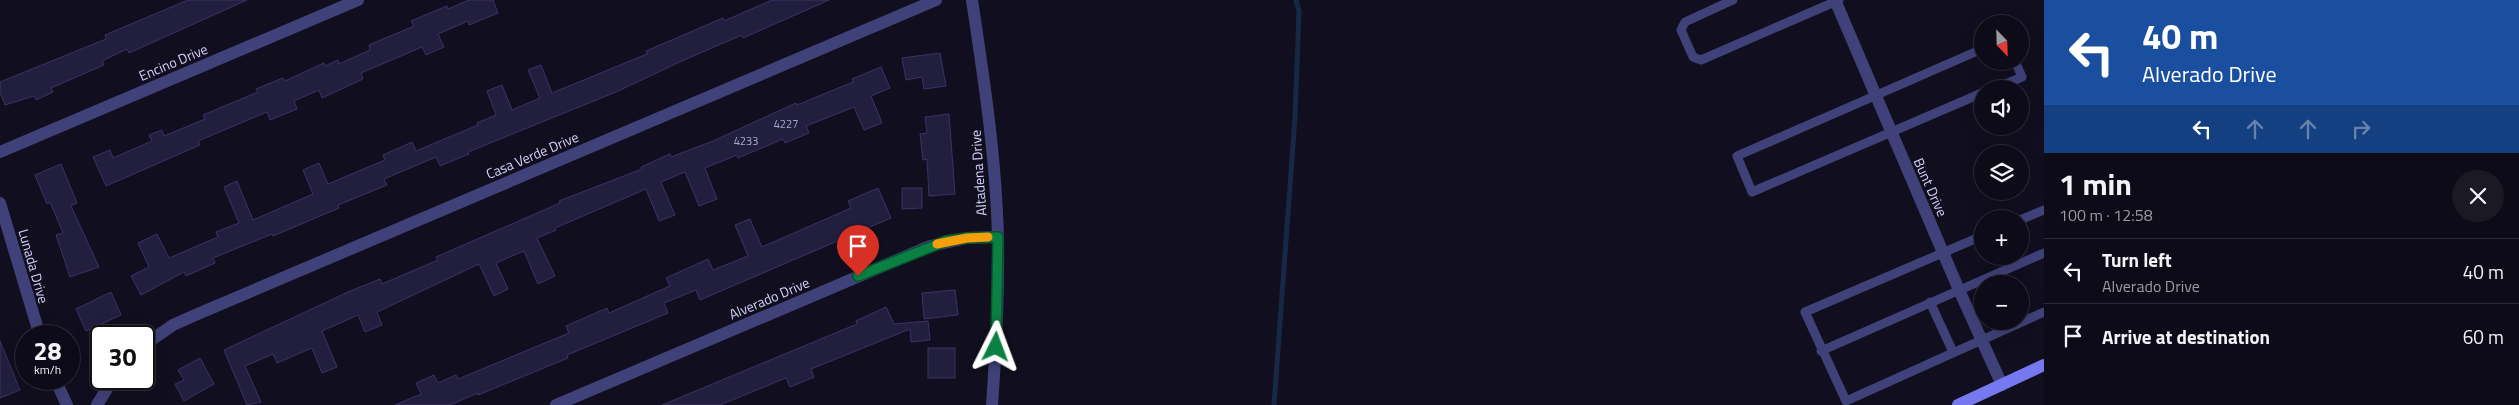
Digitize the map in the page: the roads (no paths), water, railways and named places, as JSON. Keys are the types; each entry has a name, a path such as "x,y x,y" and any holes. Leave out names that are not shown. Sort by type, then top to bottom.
{"main road":[{"path":"1958,405 2044,365"}],"street":[{"name":"Encino Drive","path":"0,152 358,0"},
{"name":"Casa Verde Drive","path":"155,337 173,325 202,312 936,0"},
{"name":"Altadena Drive","path":"972,0 988,107 998,237 997,327 992,405"},
{"name":"Bunt Drive","path":"1836,0 1875,95 1944,252 1958,290 2002,384"},
{"name":"Lunada Drive","path":"0,203 37,325"},
{"name":"Alverado Drive","path":"556,405 930,246 967,238 998,237"},
{"path":"60,390 67,405"},
{"path":"97,405 106,390"}],"lane":[{"path":"1733,0 1685,22 1681,30 1693,57 1701,60 1836,0"},
{"path":"1974,52 1737,156 1752,192 1974,96"},
{"path":"2015,80 2022,77 2019,70"},
{"path":"2029,216 2044,210"},
{"path":"1974,239 1805,312 1821,351 1846,401 1981,339 1995,330"},
{"path":"1997,275 2044,252"},
{"path":"1821,351 1930,302 1974,285"},
{"path":"1930,302 1952,352"},
{"path":"2029,317 2044,312"}],"waterway":[{"path":"1274,405 1295,117 1299,11 1296,0"}]}
